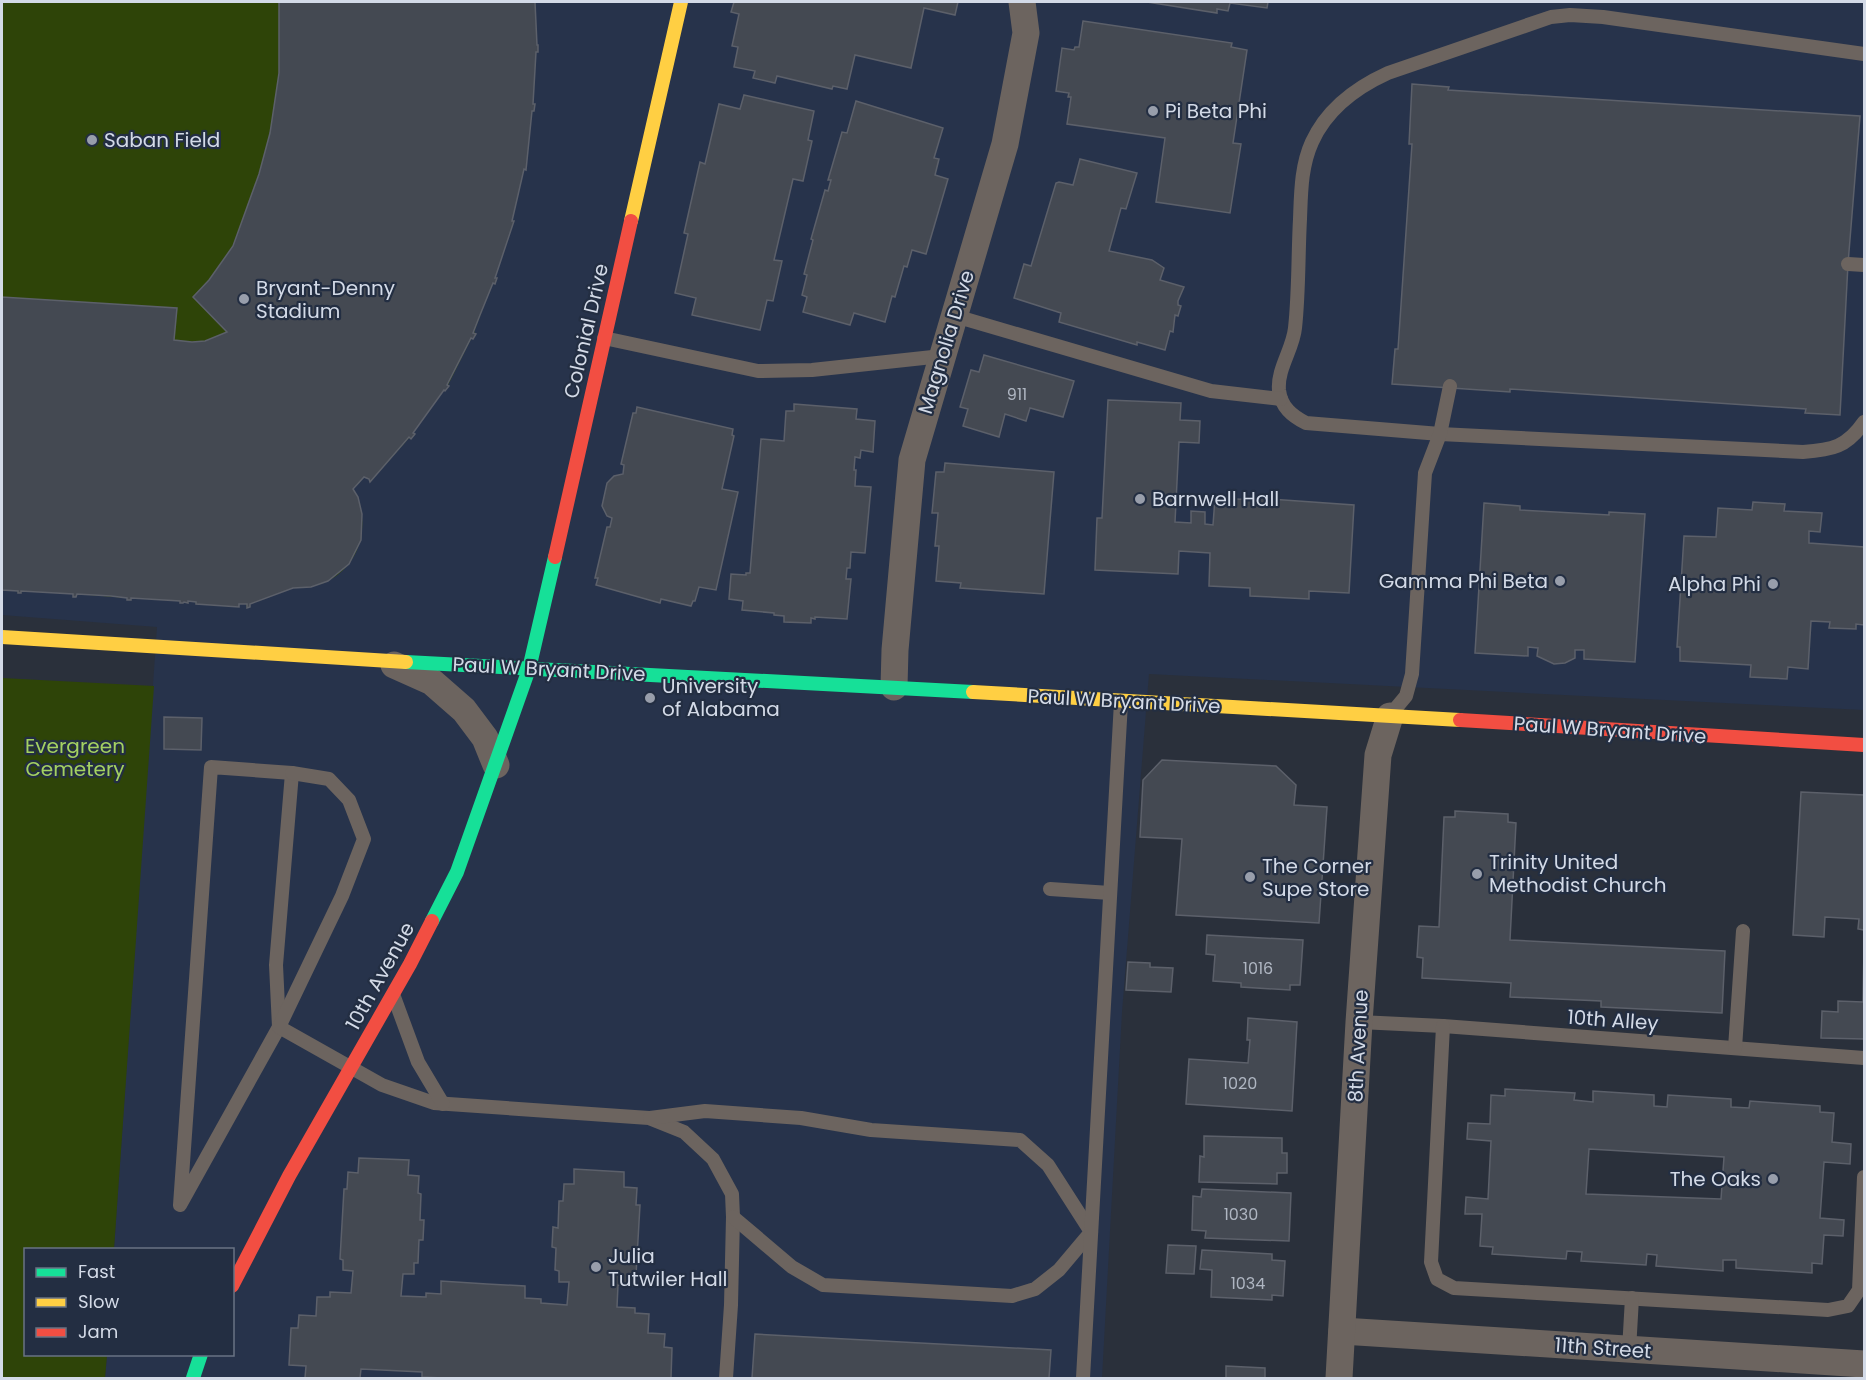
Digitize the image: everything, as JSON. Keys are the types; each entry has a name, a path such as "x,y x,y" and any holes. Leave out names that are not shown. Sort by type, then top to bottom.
{"main road":[{"name":"Colonial Drive","path":"529,669 681,2"},
{"name":"Paul W Bryant Drive","path":"2,637 384,661 894,687 1864,745"},
{"name":"10th Avenue","path":"234,1282 289,1176 393,995 457,872 529,669"},
{"path":"193,1378 200,1356"}],"street":[{"name":"Magnolia Drive","path":"894,687 895,650 912,460 1005,144 1026,33 1022,2"},
{"name":"Paul W Bryant Drive","path":"384,661 432,682 464,710 485,738 496,765"},
{"name":"8th Avenue","path":"1340,1378 1359,1022 1378,754 1390,716"},
{"name":"11th Street","path":"1342,1331 1864,1364"}],"lane":[{"path":"1864,54 1603,17 1551,16 1364,83 1344,98 1332,112 1312,141 1306,159 1301,191 1295,330 1280,376 1279,388 1281,399 1288,411 1306,423 1440,434 1803,452 1828,451 1845,443 1864,422"},
{"path":"1848,264 1864,265"},
{"path":"955,316 1211,391 1281,399"},
{"path":"604,338 758,370 812,370 942,356"},
{"path":"1390,716 1406,696 1412,674 1425,473 1440,434 1450,386"},
{"path":"1083,1378 1121,702"},
{"path":"211,767 292,773 329,779 349,800 364,839 338,906 279,1027 180,1205 211,767"},
{"path":"279,1027 276,965 292,773"},
{"path":"1050,889 1110,893"},
{"path":"1735,1048 1743,931"},
{"path":"393,995 418,1062 443,1104"},
{"name":"10th Alley","path":"1359,1022 1443,1026 1864,1058"},
{"path":"1443,1026 1431,1262 1437,1279 1454,1288 1828,1311 1848,1306 1859,1290 1864,1178"},
{"path":"279,1027 382,1085 434,1104 649,1118 705,1111 801,1118 871,1130 1020,1140 1033,1149 1048,1165 1091,1232"},
{"path":"649,1118 684,1132 713,1160 732,1194 734,1217 726,1378"},
{"path":"734,1217 792,1267 823,1285 1012,1296 1035,1289 1059,1270 1091,1232"},
{"path":"1629,1350 1632,1298"}],"shaded area":[{"name":"University of Alabama","path":"2,2 1864,2 1864,710 1149,674 1122,1012 1102,1378 105,1378 107,1356 234,1356 234,1248 114,1248 157,627 2,615"}],"green space":[{"name":"Bryant-Denny Stadium","path":"2,2 535,2 538,52 536,52 533,104 525,163 527,163 526,170 523,170 512,221 514,221 495,277 497,278 495,284 492,284 474,332 476,334 471,339 445,391 443,390 411,439 409,438 370,482 364,477 353,489 362,516 359,544 354,557 334,577 314,586 282,591 250,604 247,608 246,604 239,604 239,607 196,604 189,601 180,603 180,601 131,598 127,600 127,598 77,594 73,597 73,594 22,591 18,593 2,590"},
{"name":"Evergreen Cemetery","path":"2,678 154,686 114,1248 24,1248 24,1356 107,1356 105,1378 2,1378"}],"building":[{"name":"Bryant-Denny Stadium","path":"279,2 535,2 538,52 536,52 533,104 535,104 534,111 532,111 526,170 524,169 512,221 514,221 495,278 497,278 473,333 476,334 473,339 471,338 447,385 449,386 413,433 415,434 411,439 409,437 370,482 364,477 353,489 358,497 362,514 361,540 349,564 328,581 311,587 293,588 250,604 247,608 247,604 239,604 239,607 196,604 196,602 188,601 188,603 180,603 180,601 131,598 127,600 127,598 111,596 77,594 73,597 73,594 21,591 18,593 18,591 2,590 2,297 177,308 174,340 205,341 227,332 193,297 209,280 233,246 259,174 270,133 279,73"},
{"path":"734,2 958,2 955,15 924,8 911,68 855,55 847,89 833,86 832,89 777,76 775,83 753,78 755,71 734,67 738,47 732,46 739,14 731,12"},
{"path":"1147,2 1268,2 1267,8 1230,3 1228,11 1217,9 1217,13"},
{"name":"Pi Beta Phi","path":"1083,21 1232,43 1231,47 1247,50 1233,143 1241,144 1230,213 1156,202 1165,138 1067,124 1071,97 1068,97 1069,93 1056,91 1062,48 1074,50 1075,47 1079,47"},
{"path":"1412,84 1449,87 1448,90 1860,116 1848,264 1840,415 1805,413 1806,409 1510,389 1510,392 1392,384 1395,349 1398,349 1412,144 1409,144"},
{"path":"744,95 814,111 808,140 812,141 803,181 793,179 774,260 782,261 773,301 767,300 760,330 692,315 696,298 675,293 688,234 684,233 700,162 705,164 719,104 740,109"},
{"path":"856,101 943,128 934,158 939,159 935,175 948,179 926,254 912,250 907,267 904,266 895,297 892,296 885,322 854,313 850,325 803,312 807,297 802,295 807,275 804,274 813,240 811,239 825,190 828,191 831,180 828,180 842,132 847,133"},
{"path":"1080,159 1137,173 1126,209 1121,208 1109,251 1152,260 1164,268 1160,280 1184,287 1178,301 1178,305 1181,306 1178,316 1175,315 1173,332 1170,331 1165,350 1137,342 1137,345 1059,322 1061,313 1014,298 1024,264 1031,266 1056,183 1073,185"},
{"path":"984,355 1074,381 1063,417 1030,408 1026,421 1005,414 999,437 963,426 968,409 960,407 971,370 979,372"},
{"name":"Barnwell Hall","path":"1108,400 1181,403 1180,420 1200,421 1199,443 1179,442 1175,522 1191,523 1191,511 1205,512 1205,524 1213,525 1215,498 1257,500 1257,498 1354,505 1349,593 1309,591 1309,599 1250,596 1250,588 1209,586 1210,553 1179,551 1178,574 1095,570 1097,518 1102,518"},
{"path":"794,404 857,409 856,419 875,421 873,452 861,450 860,458 855,457 855,486 871,487 865,553 851,552 850,568 847,568 846,579 851,579 847,619 815,617 815,619 811,618 811,623 784,622 784,616 742,610 743,601 729,599 731,574 750,573 761,439 784,441 786,411 794,411"},
{"path":"637,407 733,429 732,435 734,436 722,489 738,492 716,590 699,587 691,606 661,599 660,603 596,585 598,578 595,578 607,527 610,527 612,518 607,516 602,506 607,483 614,476 623,474 624,465 621,464 633,413 636,413"},
{"path":"945,463 1054,472 1044,594 960,588 961,583 936,581 939,546 935,546 938,513 932,513 936,472 944,472"},
{"name":"Alpha Phi","path":"1753,502 1785,504 1784,511 1822,513 1820,532 1809,531 1809,543 1864,547 1864,625 1856,624 1856,629 1829,628 1830,622 1811,621 1808,669 1788,667 1787,679 1750,677 1751,665 1680,661 1680,647 1677,647 1684,536 1716,537 1718,508 1752,510"},
{"name":"Gamma Phi Beta","path":"1484,503 1520,506 1520,510 1609,515 1609,512 1645,514 1635,662 1584,659 1584,650 1575,650 1575,658 1565,663 1554,664 1537,656 1538,648 1528,647 1528,656 1475,653"},
{"path":"164,717 202,718 201,750 164,749"},
{"name":"The Corner Supe Store","path":"1162,760 1276,766 1296,785 1294,805 1327,807 1319,923 1176,915 1182,839 1140,837 1143,780"},
{"path":"1801,792 1864,795 1864,930 1858,929 1859,919 1825,917 1824,937 1793,935"},
{"name":"Trinity United Methodist Church","path":"1455,811 1508,814 1508,822 1516,823 1510,940 1725,951 1722,1013 1601,1007 1601,1001 1510,997 1511,983 1422,978 1423,958 1417,957 1419,926 1439,927 1444,817 1455,817"},
{"path":"1207,935 1303,940 1300,985 1290,985 1290,990 1241,987 1241,983 1213,981 1215,955 1206,954"},
{"path":"1864,948 1864,1039 1821,1038 1822,1011 1838,1012 1838,1001 1863,1002"},
{"path":"1128,962 1150,963 1150,967 1173,968 1171,992 1126,990"},
{"path":"1248,1018 1297,1022 1292,1111 1186,1104 1189,1059 1248,1063 1250,1040 1247,1040"},
{"name":"The Oaks","path":"1505,1089 1575,1093 1574,1100 1593,1102 1593,1091 1654,1095 1654,1106 1667,1107 1668,1095 1731,1099 1731,1107 1749,1108 1750,1101 1820,1106 1820,1112 1834,1113 1832,1142 1851,1144 1850,1164 1824,1162 1820,1218 1844,1220 1843,1236 1824,1235 1822,1264 1812,1263 1812,1273 1736,1268 1736,1260 1723,1260 1723,1271 1656,1266 1657,1255 1647,1254 1646,1265 1581,1261 1582,1252 1567,1251 1566,1259 1492,1254 1493,1247 1480,1246 1482,1214 1465,1214 1466,1197 1488,1199 1491,1141 1467,1139 1468,1123 1490,1124 1491,1095 1505,1096","holes":["1589,1149 1724,1157 1721,1199 1586,1194"]},
{"path":"1204,1136 1282,1138 1282,1153 1287,1153 1287,1173 1277,1173 1277,1184 1199,1182 1200,1156 1204,1157"},
{"name":"Julia Tutwiler Hall","path":"359,1158 409,1160 408,1175 419,1176 420,1220 424,1220 423,1240 419,1240 418,1263 414,1263 414,1274 403,1274 401,1296 426,1297 426,1293 441,1294 441,1281 525,1286 525,1298 541,1299 541,1303 567,1305 569,1282 559,1282 559,1271 555,1270 556,1248 552,1247 553,1227 558,1228 559,1201 563,1201 564,1184 574,1184 574,1169 624,1172 624,1187 637,1188 636,1205 640,1205 636,1275 632,1275 632,1286 618,1285 617,1307 635,1308 635,1313 649,1314 648,1333 665,1334 664,1347 672,1348 671,1378 443,1378 422,1377 422,1372 361,1369 360,1378 305,1378 306,1366 289,1365 291,1328 298,1328 299,1315 316,1316 317,1297 330,1297 330,1292 351,1293 353,1271 343,1270 343,1260 340,1259 344,1189 347,1189 348,1172 358,1173"},
{"path":"1202,1189 1291,1193 1289,1241 1205,1238 1206,1231 1192,1230 1193,1196 1201,1197"},
{"path":"1168,1245 1196,1246 1194,1274 1166,1273"},
{"path":"1202,1250 1272,1254 1272,1260 1285,1261 1283,1296 1272,1295 1272,1300 1211,1297 1212,1270 1200,1269"},
{"path":"755,1334 1051,1350 1049,1378 752,1378"},
{"path":"1226,1366 1265,1368 1265,1378 1226,1378"}],"traffic: fast":[{"path":"432,921 457,872 529,669 555,557"},
{"path":"406,662 973,692"},
{"path":"193,1378 200,1356"}],"traffic: slow":[{"path":"631,221 681,2"},
{"path":"2,637 406,662"},
{"path":"973,692 1460,720"}],"traffic: jam":[{"path":"555,557 631,221"},
{"path":"1460,720 1864,745"},
{"path":"234,1282 289,1176 410,964 432,921"}],"place":[{"name":"Pi Beta Phi","path":"1153,111"},
{"name":"Saban Field","path":"92,140"},
{"name":"Bryant-Denny Stadium","path":"244,299"},
{"name":"Barnwell Hall","path":"1140,499"},
{"name":"Gamma Phi Beta","path":"1560,581"},
{"name":"Alpha Phi","path":"1773,584"},
{"name":"University of Alabama","path":"650,698"},
{"name":"Trinity United Methodist Church","path":"1477,874"},
{"name":"The Corner Supe Store","path":"1250,877"},
{"name":"The Oaks","path":"1773,1179"},
{"name":"Julia Tutwiler Hall","path":"596,1267"}]}
